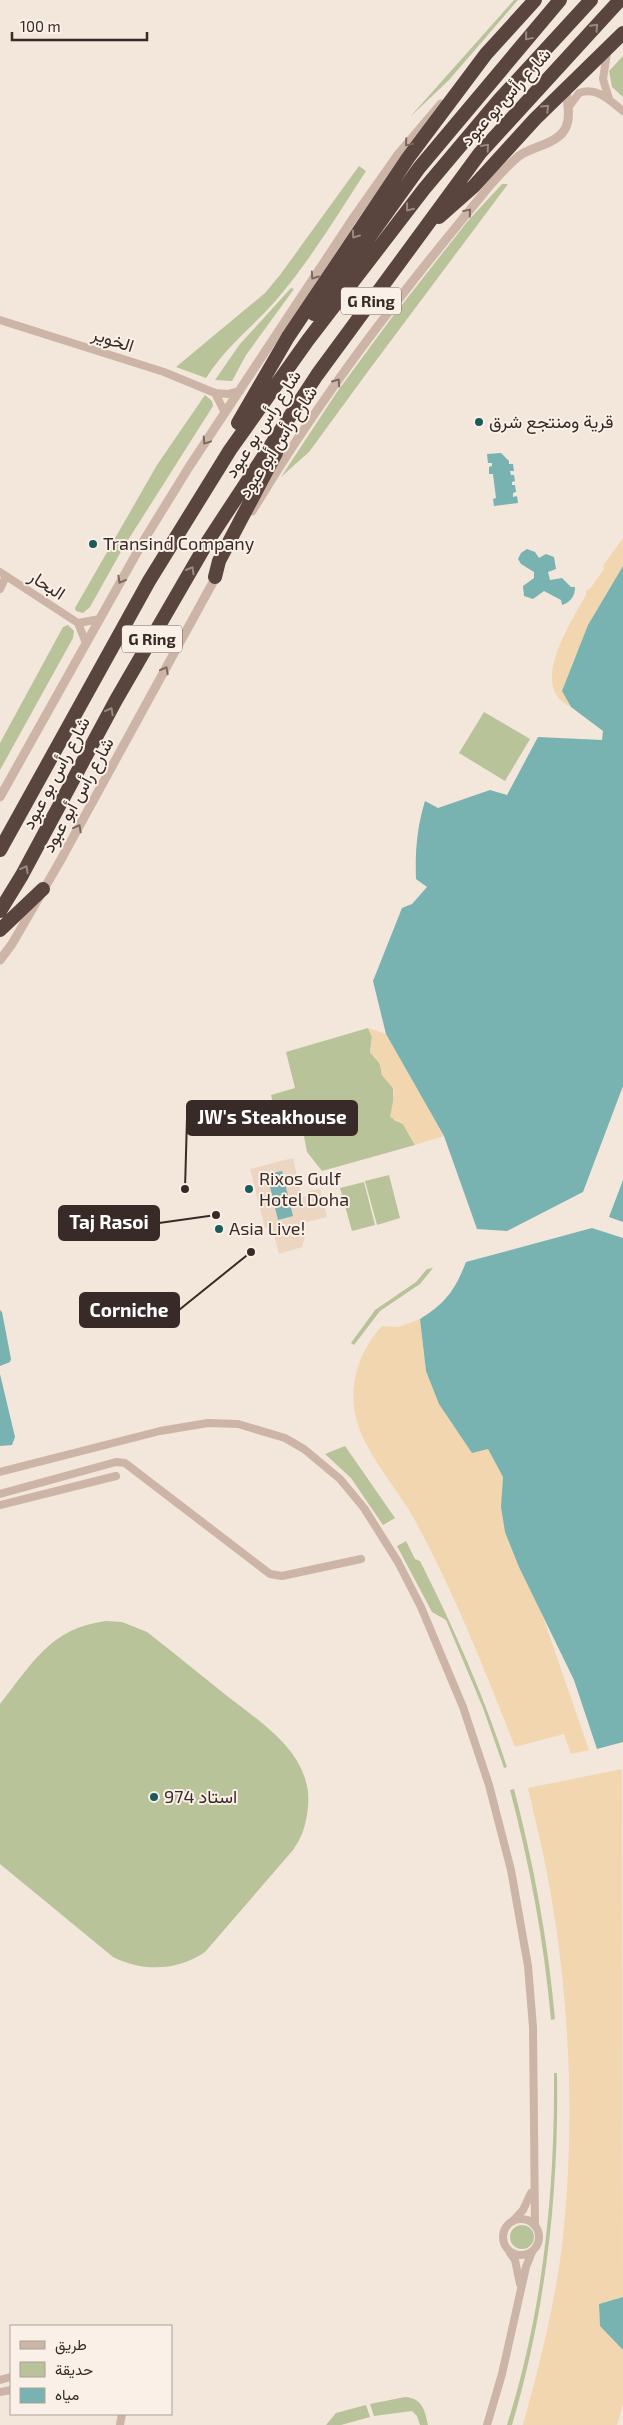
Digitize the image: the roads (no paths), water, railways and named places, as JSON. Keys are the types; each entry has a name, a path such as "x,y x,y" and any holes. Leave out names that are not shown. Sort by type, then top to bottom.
{"highway":[{"path":"230,450 239,423 288,337 347,247 408,158 486,54 535,0"},
{"path":"249,406 419,168 560,0"},
{"name":"شارع رأس بو عبود","path":"0,850 149,581 230,450 308,340 424,189 499,100 591,0"},
{"name":"شارع رأس بو عبود","path":"0,911 22,875 116,700 208,541 317,375 424,227 480,154 620,0"},
{"path":"424,227 474,186 535,119 623,33"},
{"path":"215,578 219,561 317,375"},
{"path":"0,930 43,889"}],"street":[{"path":"608,49 603,79 609,99"},
{"path":"0,797 144,540 309,283 397,156 486,54"},
{"name":"شارع رأس أبو عبود","path":"0,960 12,944 43,889 250,514 302,431 385,316 501,173 519,156 554,140 563,132 568,121 566,89"},
{"path":"568,108 574,97 586,90 592,90 609,99 623,111"},
{"name":"الخوير","path":"0,320 164,372 215,393 228,394 240,391"},
{"path":"215,393 225,413"},
{"path":"0,589 3,574"},
{"name":"البحار","path":"3,574 78,623"},
{"path":"86,643 78,623 100,618"},
{"path":"0,1472 160,1431 208,1423 238,1424 278,1436 304,1449 340,1479 364,1508 398,1562 421,1606 463,1707 489,1785 511,1870 528,1966 533,2027 535,2103 533,2186 535,2225 539,2236 520,2292 502,2374 488,2425"},
{"path":"0,1494 116,1462 125,1463 270,1574 282,1576 361,1559"},
{"path":"0,1505 116,1476"},
{"path":"520,2292 515,2260 503,2241 503,2235 508,2224 523,2210 533,2186"},
{"path":"513,2221 525,2219 535,2225"},
{"path":"509,2251 520,2256 532,2252"}],"water":[{"path":"501,453 509,461 509,464 513,464 514,471 510,471 511,475 514,475 515,481 512,482 512,485 515,485 516,492 513,493 513,497 517,496 518,503 494,506 493,499 496,498 493,474 489,474 489,467 492,466 492,463 488,463 487,454"},
{"path":"527,549 535,552 539,558 546,554 554,557 556,569 548,572 550,580 562,578 571,587 575,587 573,596 568,602 562,605 561,600 544,591 533,599 524,596 523,586 534,578 534,572 521,564 518,559 521,553"},
{"path":"623,566 623,1086 583,1192 507,1231 477,1229 444,1136 386,1034 373,981 402,908 412,904 427,887 416,879 417,840 425,801 438,808 490,790 507,795 538,737 602,740 603,731 571,707 562,691 588,625"},
{"path":"282,1171 293,1216 278,1220 267,1174"},
{"path":"623,1180 623,1222 609,1217"},
{"path":"592,1228 623,1238 623,1742 597,1749 574,1680 519,1567 505,1532 501,1507 503,1477 488,1449 472,1453 439,1404 426,1371 420,1319 437,1307 449,1295 466,1262"},
{"path":"0,1310 2,1312 11,1359 10,1362 0,1366"},
{"path":"0,1374 15,1437 12,1445 0,1446"},
{"path":"623,2297 623,2350 600,2326 599,2304"}],"place":[{"name":"قرية ومنتجع شرق","path":"479,422"},
{"name":"Transind Company","path":"93,544"},
{"name":"JW's Steakhouse","path":"185,1189"},
{"name":"Rixos Gulf Hotel Doha","path":"249,1189"},
{"name":"Taj Rasoi","path":"216,1215"},
{"name":"Asia Live!","path":"219,1229"},
{"name":"Corniche","path":"251,1252"},
{"name":"استاد 974","path":"154,1797"}]}
